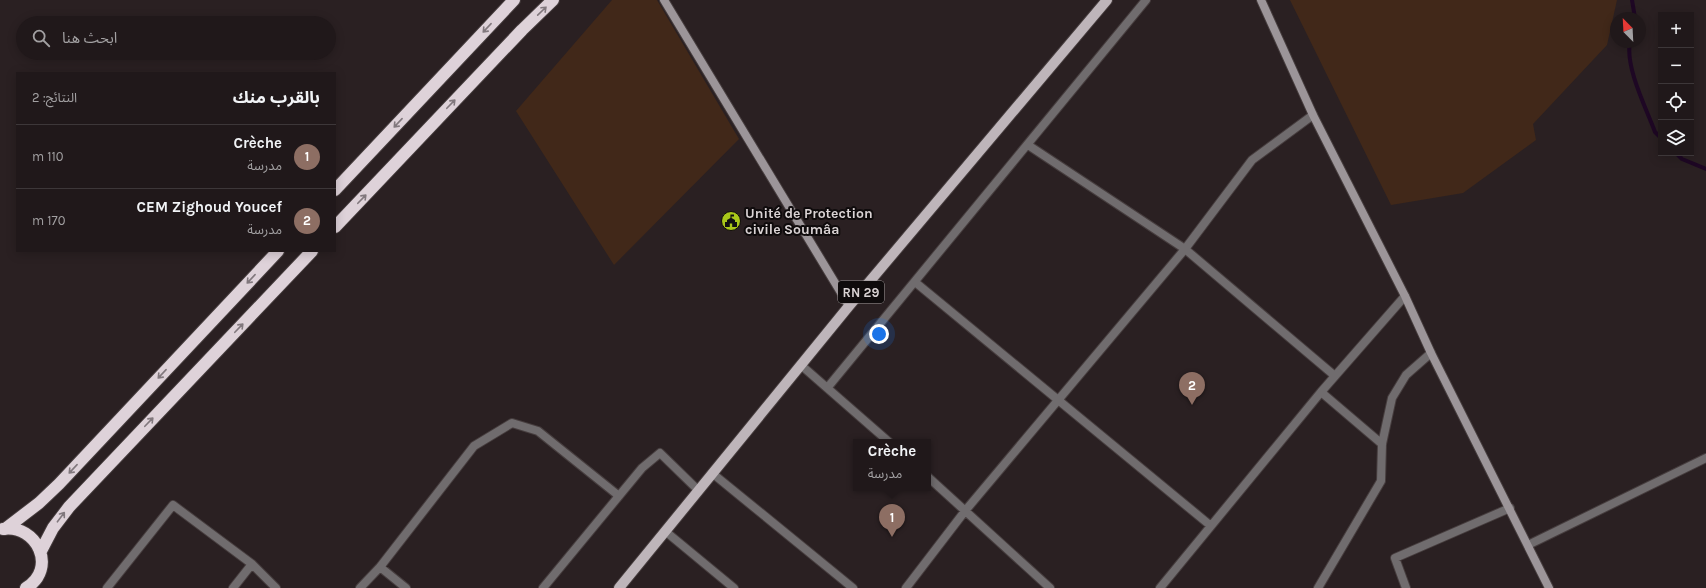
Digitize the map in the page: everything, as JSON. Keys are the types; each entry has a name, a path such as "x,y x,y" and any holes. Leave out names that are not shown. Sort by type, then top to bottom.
{"highway":[{"path":"336,189 514,0"},
{"path":"336,226 522,30 553,0"},
{"path":"3,529 39,503 59,484 277,252"},
{"path":"41,551 53,528 69,507 311,252"},
{"path":"3,529 23,531 34,539 41,551 41,570 29,587"}],"main road":[{"name":"RN 29","path":"619,588 712,473 802,366 849,306 1106,0"}],"street":[{"path":"664,0 849,306"},
{"path":"828,387 1146,0"},
{"path":"1261,0 1312,115 1405,296 1431,353 1549,588"},
{"path":"906,588 965,511 1184,249 1252,160 1312,115"},
{"path":"1028,145 1184,249 1335,376"},
{"path":"915,282 1211,526"},
{"path":"1160,588 1321,392 1405,296"},
{"path":"1318,588 1381,481 1382,444 1392,398 1406,374 1431,353"},
{"path":"802,366 828,387 886,439"},
{"path":"1321,392 1382,444"},
{"path":"360,588 380,567 474,446 512,423 538,431 619,496"},
{"path":"543,588 642,468 660,453 698,490"},
{"path":"1528,545 1706,458"},
{"path":"712,473 853,588"},
{"path":"931,480 1050,588"},
{"path":"106,588 173,505 252,564 276,588"},
{"path":"1406,588 1395,558 1510,508"},
{"path":"665,531 734,588"},
{"path":"233,588 252,564"},
{"path":"380,567 406,588"}],"shaded area":[{"path":"612,0 657,0 739,139 614,265 516,111"},
{"path":"1290,0 1617,0 1614,12 1610,12 1610,32 1607,45 1533,124 1536,140 1463,193 1391,205"}],"waterway":[{"path":"1632,0 1634,12"},
{"path":"1629,48 1633,75 1655,132 1658,135"},
{"path":"1679,156 1682,159 1706,169"}],"place":[{"name":"Unité de Protection civile Soumâa","path":"731,221"},
{"name":"CEM Zighoud Youcef","path":"1192,405"},
{"name":"Crèche","path":"892,537"}]}
